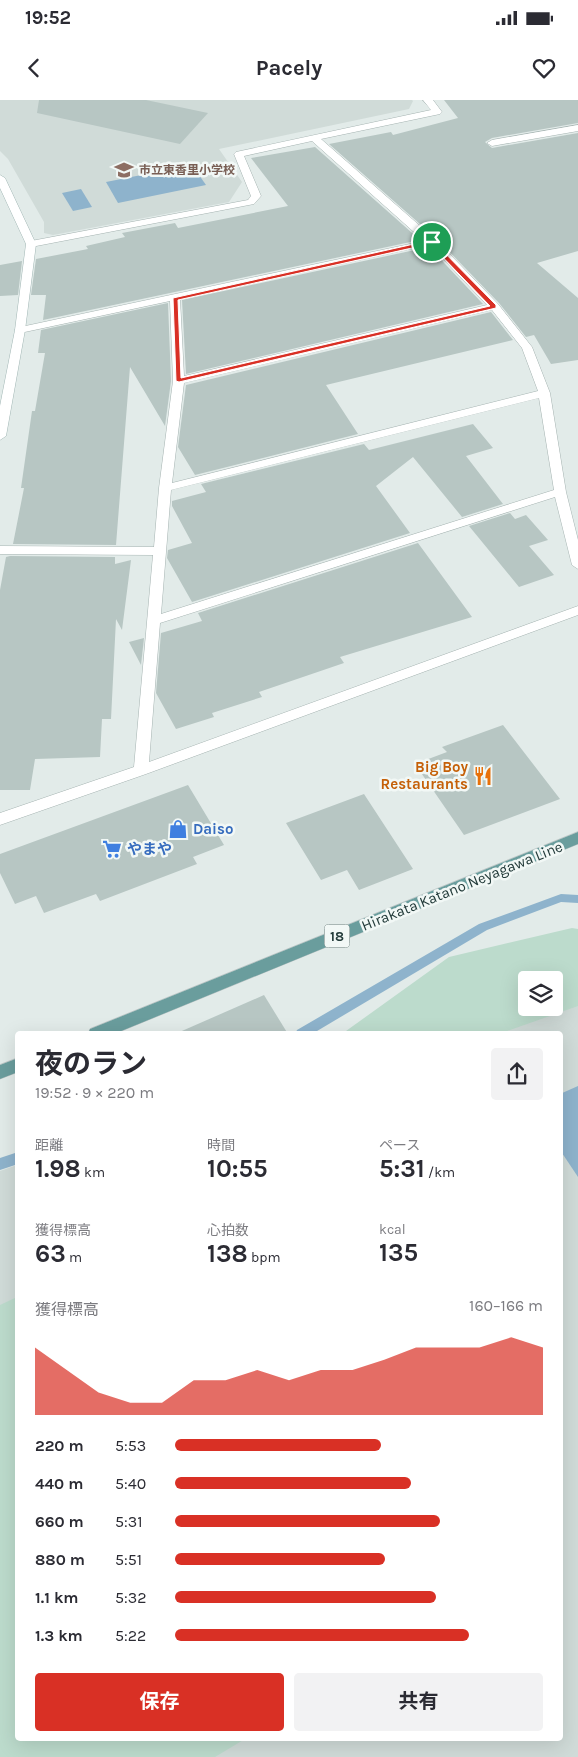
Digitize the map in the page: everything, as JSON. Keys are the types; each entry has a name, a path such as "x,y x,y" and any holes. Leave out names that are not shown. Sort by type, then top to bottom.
{"main road":[{"name":"Hirakata Katano Neyagawa Line","path":"103,1031 578,838"},
{"path":"0,1072 15,1066"}],"street":[{"path":"31,244 251,202 256,196 239,154 437,112 428,100"},
{"path":"492,143 578,128"},
{"path":"315,139 432,242 494,306 527,347 544,393 560,492 578,565"},
{"path":"0,436 20,330 31,244 1,183"},
{"path":"20,330 175,299 432,242"},
{"path":"141,770 155,620 164,488 179,381 175,299"},
{"path":"179,381 494,306"},
{"path":"164,488 544,393"},
{"path":"155,620 560,492"},
{"path":"0,550 160,550"},
{"path":"0,819 141,770 578,610"}],"shaded area":[{"name":"市立東香里小学校","path":"0,100 413,101 409,109 219,149 242,182 229,202 53,235 44,233 44,222 8,159 0,151"},
{"path":"578,1004 578,1757 0,1757 0,1171 15,1166 15,1741 563,1741 563,1031 409,1031 518,1014 518,1016 563,1016 563,1006"}],"green space":[{"path":"572,928 578,929 578,1006 563,1011 563,971 518,971 518,1016 550,1016 507,1031 346,1031 449,957"},
{"path":"15,1298 15,1741 242,1741 215,1757 0,1757 0,1305"}],"water":[{"path":"192,165 206,185 118,203 106,182"},
{"path":"81,189 92,207 73,211 62,193"},
{"path":"578,1086 578,1177 563,1154 563,1093"}],"building":[{"path":"39,100 146,100 208,113 180,144 37,113"},
{"path":"444,100 578,100 578,123 492,138 485,142 492,148 578,133 578,251 537,263 578,298 578,360 551,364 534,335 526,337 499,303 437,239 329,144 391,132 393,135 458,118"},
{"path":"315,147 420,240 43,320 46,295 31,295 36,259 88,249 86,246 125,237 122,233 175,223 178,228 288,206 251,158"},
{"path":"429,247 483,304 186,374 182,300"},
{"path":"22,261 18,295 0,296 0,265"},
{"path":"168,303 171,381 165,426 130,367 116,545 13,544 24,488 21,488 32,411 35,411 45,353 38,353 41,330"},
{"path":"491,312 513,340 326,385 358,434 195,475 178,447 186,385"},
{"path":"473,424 493,448 466,456 503,504 462,517 413,457 376,486 410,533 192,602 167,558 168,550 192,543 172,506 172,501 206,492 201,484 364,444 369,450"},
{"path":"510,513 515,519 526,515 548,540 529,546 554,575 519,587 469,526"},
{"path":"418,543 472,617 340,657 344,663 259,692 262,697 212,713 214,717 176,729 156,693 161,633 202,621 198,613"},
{"path":"6,557 115,557 115,564 131,560 122,630 116,619 111,719 102,719 100,757 35,759 30,790 0,790 0,590"},
{"path":"144,638 141,665 129,642"},
{"name":"Big Boy Restaurants","path":"503,725 560,799 464,835 415,764 447,752 442,747"},
{"name":"やまや","path":"188,785 224,845 193,857 197,864 100,901 96,894 44,913 36,896 15,904 0,873 0,854"},
{"path":"364,794 413,869 359,890 347,870 321,880 286,823"},
{"path":"264,995 286,1031 182,1031"}],"waterway":[{"path":"306,1031 483,927 561,898 578,899"},
{"path":"0,1164 15,1159"}],"place":[{"name":"市立東香里小学校","path":"124,170"},
{"name":"Big Boy Restaurants","path":"483,776"},
{"name":"Daiso","path":"178,829"},
{"name":"やまや","path":"112,849"}],"route":[{"path":"432,242 494,306 179,381 175,299 432,242"}]}
